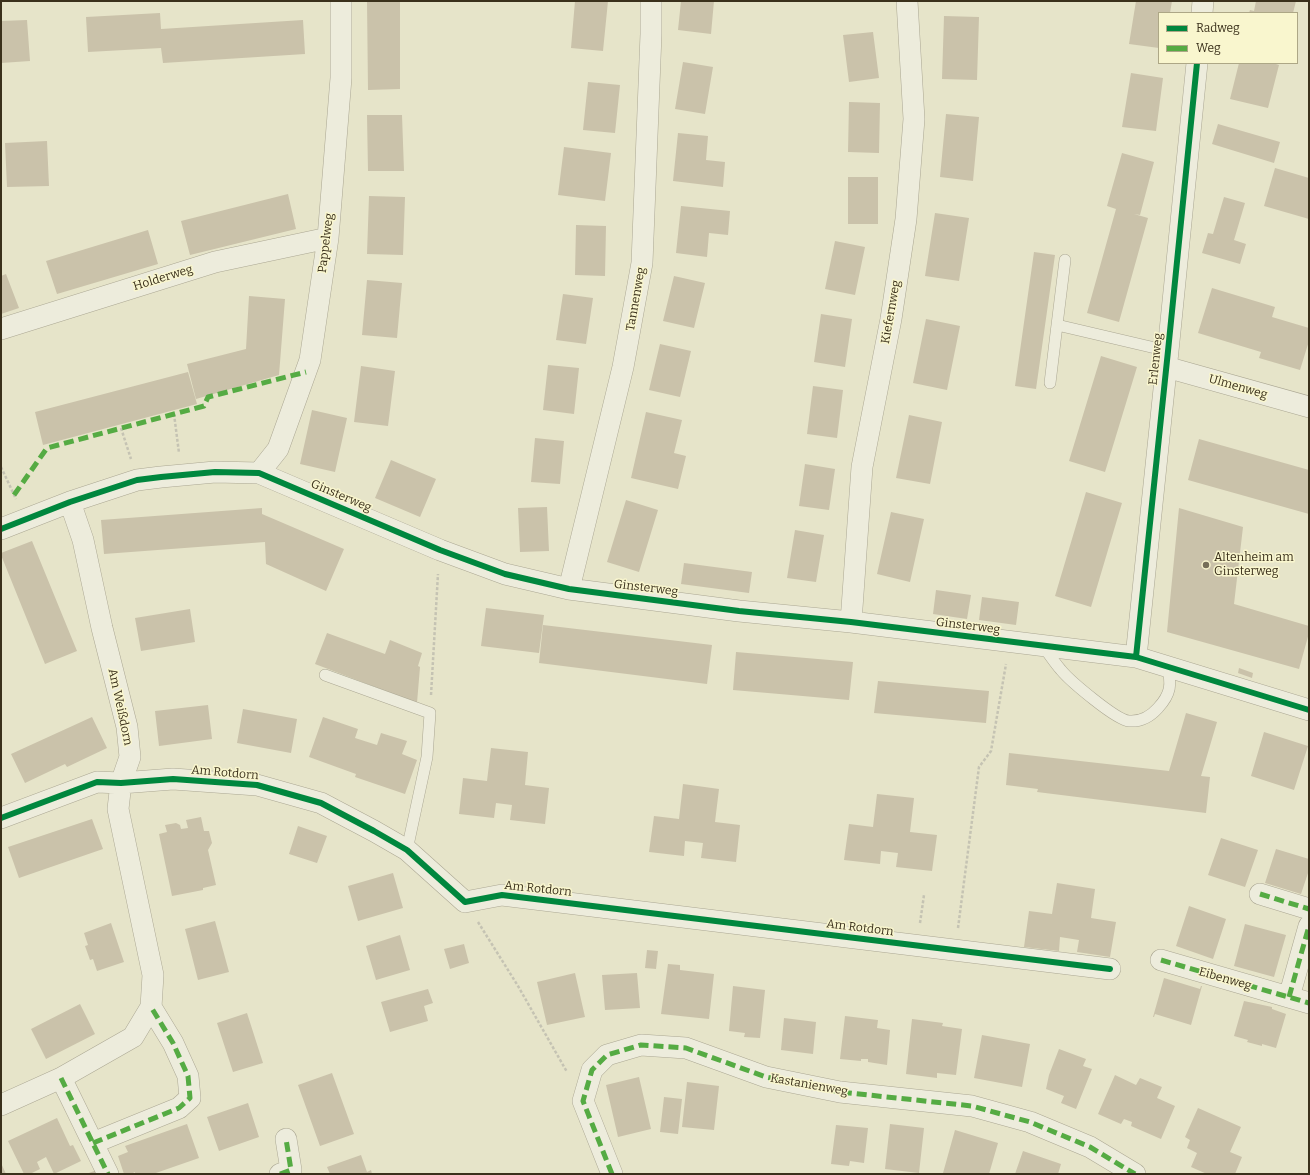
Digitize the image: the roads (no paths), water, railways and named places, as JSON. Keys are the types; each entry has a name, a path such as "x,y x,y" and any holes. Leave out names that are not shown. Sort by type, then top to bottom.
{"street":[{"name":"Pappelweg","path":"259,473 278,449 310,360 328,238 341,78 341,1"},
{"name":"Tannenweg","path":"569,590 623,366 642,263 651,1"},
{"name":"Kiefernweg","path":"851,622 862,467 891,319 906,219 914,119 907,1"},
{"path":"1202,12 1203,1"},
{"name":"Erlenweg","path":"1136,657 1197,64"},
{"name":"Holderweg","path":"1,329 215,262 328,238"},
{"name":"Ulmenweg","path":"1167,359 1309,407"},
{"name":"Ginsterweg","path":"1,529 70,502 137,480 216,472 259,473 440,550 505,574 569,590 739,611 851,622 1136,657 1309,710"},
{"name":"Am Weißdorn","path":"1,1105 61,1078 132,1038 150,1007 153,975 118,809 121,783 130,757 127,727 102,628 83,540 70,502"},
{"name":"Am Rotdorn","path":"1,818 98,782 121,783 173,779 258,785 321,803 407,850 465,902 502,895 1110,969"},
{"path":"1260,894 1309,909"},
{"path":"1289,997 1309,926"},
{"name":"Eibenweg","path":"1161,960 1309,1003"},
{"path":"93,1143 179,1108 190,1098 188,1076 172,1043 150,1007"},
{"name":"Kastanienweg","path":"612,1174 583,1101 592,1070 607,1055 641,1045 686,1048 766,1077 840,1092 972,1106 1030,1122 1090,1147 1135,1174"},
{"path":"61,1078 108,1174"},
{"path":"280,1174 291,1170 286,1139"}],"lane":[{"path":"1050,383 1065,260"},
{"path":"1057,325 1167,359"},
{"path":"1043,646 1062,671 1104,708 1127,721 1142,720 1153,714 1163,703 1170,691 1171,679 1167,666"},
{"path":"325,675 430,712 427,757 407,850"}],"place":[{"name":"Altenheim am Ginsterweg","path":"1206,565"}]}
